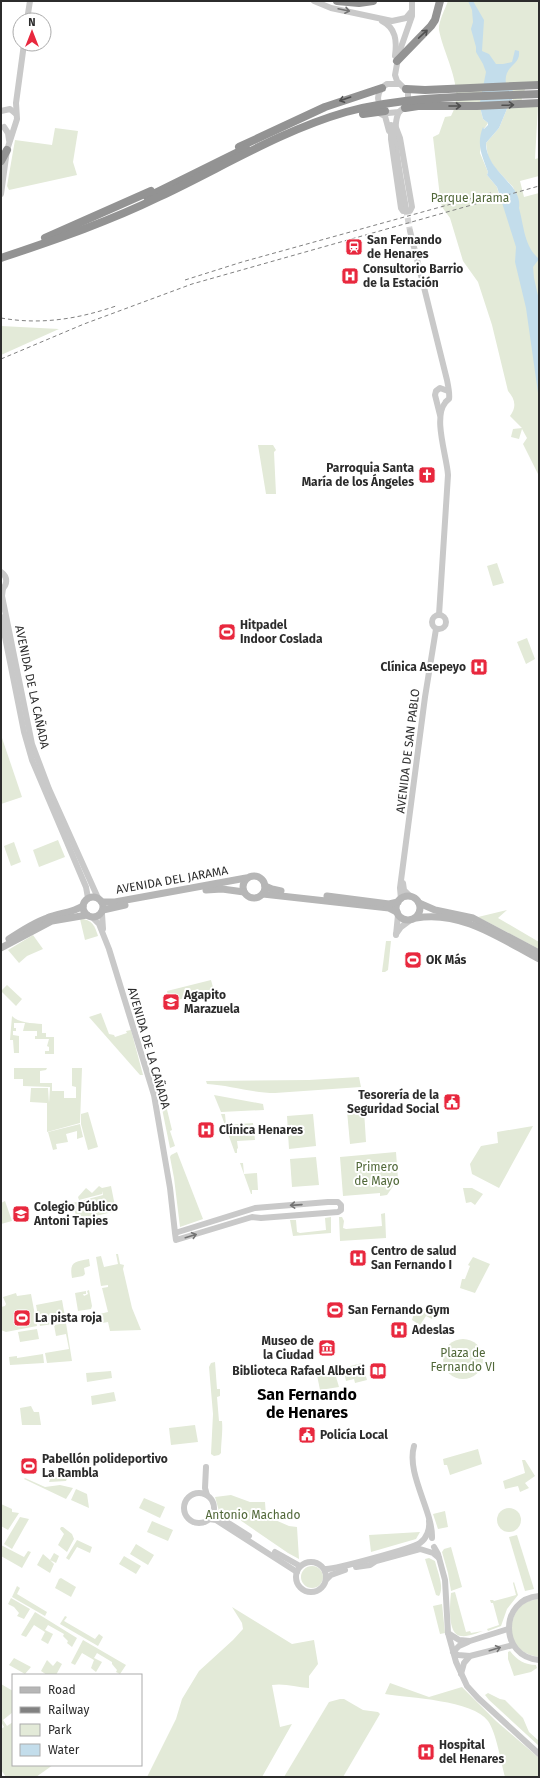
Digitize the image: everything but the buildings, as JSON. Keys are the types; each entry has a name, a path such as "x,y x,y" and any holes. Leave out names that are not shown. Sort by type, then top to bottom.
{"highway":[{"path":"337,1 359,3 374,1"},
{"path":"397,61 431,26 435,20 440,1"},
{"path":"1,253 46,240 131,210 291,132 348,112 395,102 539,85"},
{"path":"1,262 153,190 305,115 341,100 384,86"},
{"path":"404,88 539,94"},
{"path":"1,258 128,206 264,139 307,120 346,107 394,97 539,90"},
{"path":"404,108 418,106 477,106 539,103"},
{"path":"231,162 320,125 385,110"},
{"path":"1,161 7,150"}],"main road":[{"path":"263,894 265,886 263,879 253,875 246,878 243,886 244,892 253,898 263,894 388,908 402,919 409,920 442,916 470,923 539,959"},
{"name":"AVENIDA DEL JARAMA","path":"88,898 115,902 246,878"},
{"path":"265,886 277,890 389,904 410,896 419,903 435,910 473,918 539,953"},
{"name":"AVENIDA DEL JARAMA","path":"1,948 52,921 90,916 213,888 244,892"},
{"path":"1,943 32,924 59,914 76,910 83,906 88,898"},
{"path":"100,900 103,912"},
{"path":"397,914 396,907 399,900"},
{"path":"416,918 420,911 419,903"},
{"path":"83,906 90,916"}],"street":[{"path":"28,12 30,1"},
{"path":"314,1 331,8 392,21 402,20 410,14 412,4"},
{"path":"375,17 390,26 396,41 392,75 378,96 385,110 393,125 400,138 412,207 410,210 405,212 401,208 393,139 393,125 404,108 404,88 395,75 397,61 410,24 412,4"},
{"path":"1,194 7,150 16,121 16,103 23,52"},
{"path":"384,86 404,88"},
{"path":"1,110 16,103"},
{"path":"8,108 13,110 16,114"},
{"path":"385,110 404,108"},
{"path":"372,112 381,113 385,116 393,139 406,209"},
{"path":"2,127 9,128 14,125"},
{"path":"2,127 8,134 9,142"},
{"path":"410,231 446,374 445,390 449,399 445,403 441,416 441,433 448,475 439,615"},
{"path":"441,416 435,393 445,390"},
{"path":"436,401 438,403 445,403"},
{"name":"AVENIDA DE LA CAÑADA","path":"1,572 5,575 7,580 2,589 3,602 29,736 39,764 100,900"},
{"path":"439,615 445,618 446,623 442,629 436,629 433,626 432,621 439,615"},
{"name":"AVENIDA DE LA CAÑADA","path":"1,617 24,732 32,760 86,887 88,898"},
{"name":"AVENIDA DE SAN PABLO","path":"399,900 425,697 436,629"},
{"name":"AVENIDA DE SAN PABLO","path":"403,875 404,890 410,896"},
{"name":"AVENIDA DE LA CAÑADA","path":"103,912 104,934"},
{"path":"397,914 396,935 401,927 409,920"},
{"name":"AVENIDA DE LA CAÑADA","path":"90,916 99,924 104,934 154,1095 169,1180 176,1240 248,1214"},
{"path":"175,1233 248,1214 262,1207 334,1203 340,1203 342,1206 340,1210 336,1211 261,1218 248,1214"},
{"path":"325,1569 334,1569 417,1550 429,1549 435,1542 432,1538 432,1532 415,1471 413,1456 414,1446"},
{"path":"206,1467 205,1488 207,1495 213,1502 214,1512 218,1517 300,1566"},
{"path":"205,1488 199,1493 187,1498 184,1506 185,1513 189,1519 196,1523 209,1519 214,1512"},
{"path":"199,1493 207,1495"},
{"path":"209,1519 216,1520 296,1572"},
{"path":"429,1521 430,1527 423,1540 422,1546 429,1549 439,1558 445,1580 448,1633 461,1674 467,1686 478,1698 539,1754"},
{"path":"327,1580 325,1569 320,1564 314,1562 308,1562 300,1566 296,1572 297,1584 307,1592 317,1591 322,1588 327,1580 335,1573 432,1538"},
{"path":"539,1596 532,1597 517,1606 511,1614 508,1629 513,1645 521,1654 529,1658 539,1660"},
{"path":"453,1652 459,1646 470,1641 508,1629"},
{"path":"448,1633 459,1640 470,1641"},
{"path":"453,1652 458,1655 470,1656 513,1645"},
{"path":"461,1674 464,1663 470,1656"}],"green space":[{"name":"Parque Jarama","path":"448,1 539,1 539,82 528,82 522,97 521,107 538,106 535,159 539,158 539,176 520,181 524,197 539,193 539,476 523,444 527,438 522,429 519,439 511,437 513,429 522,428 510,416 514,409 514,403 508,391 492,325 478,282 463,261 450,218 442,207 440,197 433,137 439,134 445,117 451,116 455,106 456,95 455,84 439,30","holes":["495,98 514,98 509,104 499,128 486,143 488,157 495,168 513,187 517,198 501,203 497,187 487,175 488,172 480,153 483,128 484,129 488,123 483,119 481,111"]},
{"path":"55,128 78,131 73,162 77,175 9,190 7,186 15,140 52,145"},
{"path":"1,326 59,329 1,355"},
{"path":"258,445 273,445 276,450 274,452 276,494 266,494"},
{"path":"497,563 504,583 493,586 487,566"},
{"path":"527,638 535,659 526,664 517,642"},
{"path":"1,735 22,797 1,804"},
{"path":"58,840 65,857 39,867 33,850"},
{"path":"14,842 21,862 11,866 4,846"},
{"path":"507,910 498,918 539,942 539,949 478,917"},
{"path":"80,919 90,922 96,929 98,936 85,940"},
{"path":"33,935 43,949 27,956 19,963 8,950"},
{"path":"386,941 391,941 388,970 382,972"},
{"path":"211,980 214,991 169,1002 167,991"},
{"path":"7,985 22,999 16,1006 1,991"},
{"path":"101,1013 109,1034 114,1035 115,1037 131,1030 143,1075 140,1075 89,1017"},
{"path":"12,1016 21,1021 42,1024 42,1033 46,1033 46,1037 54,1037 54,1054 45,1054 45,1051 49,1051 49,1047 47,1046 49,1039 35,1039 35,1036 37,1036 37,1031 23,1031 25,1023 14,1023 14,1028 16,1028 16,1031 13,1031 13,1035 19,1036 19,1053 14,1053 13,1040 10,1040"},
{"path":"14,1068 47,1068 46,1070 40,1071 40,1083 52,1083 52,1091 64,1091 64,1098 76,1098 76,1087 72,1086 72,1068 82,1068 80,1123 47,1132 47,1103 30,1102 31,1088 48,1088 49,1103 50,1087 23,1086 23,1079 14,1079"},
{"path":"359,1077 361,1087 275,1093 258,1092 207,1084 206,1081 309,1080"},
{"path":"158,1089 162,1089 172,1130 170,1131 175,1146 170,1148"},
{"path":"214,1095 263,1104 264,1110 221,1112"},
{"path":"364,1110 366,1142 350,1144 347,1111"},
{"path":"88,1112 98,1147 88,1150 81,1124 81,1114"},
{"path":"221,1114 225,1114 226,1125 253,1123 255,1140 237,1141 238,1148 237,1153 235,1153"},
{"path":"313,1114 316,1146 289,1149 287,1116"},
{"path":"80,1124 83,1137 77,1139 77,1131 66,1134 68,1142 56,1144 57,1149 53,1150 48,1132"},
{"path":"533,1126 499,1188 472,1174 470,1164 481,1146 498,1143 497,1132"},
{"path":"177,1152 203,1219 180,1227 170,1157"},
{"name":"Primero de Mayo","path":"396,1152 398,1179 387,1195 380,1196 380,1193 343,1196 340,1157"},
{"path":"316,1157 319,1185 292,1187 290,1159"},
{"path":"240,1163 243,1163 244,1174 257,1173 258,1190 252,1190 252,1194 251,1194"},
{"path":"99,1186 102,1188 111,1186 115,1206 113,1212 77,1220 73,1203 103,1195 102,1191 102,1194 79,1200 78,1197 86,1188 92,1193"},
{"path":"463,1188 472,1188 483,1194 475,1205 471,1202 466,1203"},
{"path":"5,1201 12,1221 1,1224 1,1203"},
{"path":"385,1213 386,1238 340,1241 339,1217 342,1217 344,1221 343,1228 346,1229 382,1226 381,1214"},
{"path":"331,1217 331,1233 293,1236 290,1220 296,1220 297,1232 300,1233 326,1230 325,1218"},
{"path":"116,1254 118,1254 120,1264 124,1265 123,1269 132,1308 141,1330 110,1331 108,1322 96,1324 95,1315 108,1312 102,1288 108,1287 108,1285 101,1286 96,1257 101,1256 104,1267 118,1264"},
{"path":"473,1257 490,1264 475,1293 460,1288 462,1279 465,1279 470,1266 468,1265"},
{"path":"89,1259 90,1266 84,1268 85,1274 83,1276 72,1278 72,1265 74,1263"},
{"path":"89,1290 92,1306 91,1309 78,1311 75,1293 86,1291 86,1294 83,1294 84,1296 88,1294 87,1291"},
{"path":"16,1293 17,1296 31,1294 37,1326 6,1332 1,1330 1,1307 5,1306 6,1304 3,1297"},
{"path":"62,1300 66,1322 40,1326 36,1305"},
{"path":"416,1306 435,1313 432,1319 426,1316 420,1325 412,1320"},
{"path":"66,1323 72,1361 47,1363 45,1353 69,1349 66,1334 56,1336 54,1325"},
{"path":"37,1329 39,1339 20,1342 18,1332"},
{"name":"Plaza de Fernando VI","path":"467,1339 474,1342 480,1348 483,1359 482,1367 474,1376 467,1379 459,1379 452,1376 444,1367 443,1355 446,1348 455,1340"},
{"path":"43,1354 44,1363 10,1365 9,1357 17,1356 17,1358"},
{"path":"215,1362 217,1389 220,1389 220,1396 217,1397 219,1421 222,1421 222,1429 221,1453 214,1456 211,1454 213,1414 209,1367 211,1363"},
{"path":"362,1363 367,1380 355,1383 354,1379 346,1381 343,1368"},
{"path":"334,1370 339,1387 320,1390 317,1375"},
{"path":"111,1371 112,1378 87,1382 86,1373"},
{"path":"114,1392 116,1401 92,1405 91,1396"},
{"path":"31,1406 34,1412 39,1412 41,1425 22,1425 20,1408"},
{"path":"195,1425 198,1442 171,1445 169,1428"},
{"path":"478,1449 482,1464 450,1475 447,1465 444,1465 443,1459"},
{"path":"522,1460 525,1460 535,1476 525,1483 529,1488 520,1492 518,1486 505,1489 503,1481 525,1473"},
{"path":"71,1469 66,1481 49,1482 53,1471"},
{"path":"25,1478 45,1487 60,1485 73,1488 66,1499 24,1479"},
{"path":"76,1489 87,1494 89,1508 71,1500"},
{"name":"Antonio Machado","path":"231,1495 250,1502 265,1502 266,1516 289,1526 297,1527 299,1559 240,1520 219,1511 215,1497"},
{"path":"144,1498 165,1507 160,1518 139,1508"},
{"path":"1,1504 12,1509 12,1512 19,1513 8,1530 1,1526"},
{"path":"509,1508 517,1512 521,1520 517,1528 509,1532 501,1528 497,1520 501,1512"},
{"path":"445,1511 448,1527 438,1529 433,1514"},
{"path":"20,1517 29,1519 12,1549 4,1544"},
{"path":"152,1521 173,1530 168,1541 147,1532"},
{"path":"61,1527 72,1534 74,1539 67,1552 58,1545 64,1534 60,1529"},
{"path":"420,1532 416,1539 371,1552 369,1535"},
{"path":"517,1535 534,1589 525,1591 509,1537"},
{"path":"77,1540 92,1547 90,1553 77,1547 69,1560 66,1558"},
{"path":"136,1544 154,1555 148,1565 130,1554"},
{"path":"1,1545 24,1557 28,1551 31,1552 22,1568 1,1556"},
{"path":"451,1547 462,1587 451,1591 442,1552 444,1549"},
{"path":"54,1553 59,1556 56,1563 50,1560"},
{"path":"43,1554 54,1564 50,1573 37,1565"},
{"path":"124,1556 141,1566 136,1574 119,1564"},
{"path":"429,1558 435,1561 439,1574 441,1593 439,1596 436,1595 425,1559"},
{"path":"312,1566 320,1569 323,1577 320,1585 312,1588 304,1585 301,1577 304,1569"},
{"path":"61,1578 76,1587 71,1597 55,1588 59,1579"},
{"path":"514,1582 518,1595 507,1609 501,1626 488,1631 487,1629 499,1625 493,1603 491,1603 490,1600 494,1601 516,1595"},
{"path":"17,1586 20,1588 17,1594 47,1612 45,1616 12,1597"},
{"path":"455,1592 466,1632 470,1631 471,1633 483,1631 472,1635 461,1636 453,1630 450,1618 450,1604 451,1593"},
{"path":"11,1598 30,1609 24,1619 17,1616 19,1613 14,1607 8,1604"},
{"path":"539,1599 539,1657 530,1655 516,1645 513,1639 512,1625 513,1618 521,1606 531,1600"},
{"path":"442,1604 445,1633 440,1634 433,1606"},
{"path":"232,1607 292,1644 314,1640 318,1664 309,1676 309,1688 272,1685 280,1727 292,1724 262,1777 147,1777 176,1719 182,1699 199,1671 243,1629 242,1623"},
{"path":"35,1612 77,1638 72,1647 67,1643 68,1641 63,1636 64,1634 48,1625 45,1630 53,1634 48,1644 41,1640 45,1632 34,1625 26,1637 21,1635"},
{"path":"65,1616 67,1617 64,1621 95,1639 99,1634 103,1637 98,1646 60,1624"},
{"path":"83,1640 126,1665 120,1674 116,1672 117,1670 112,1662 97,1653 94,1658 102,1662 96,1672 91,1668 94,1660 82,1653 75,1665 71,1663"},
{"path":"510,1651 515,1657 528,1664 536,1665 537,1668 531,1672 514,1676 508,1659 508,1652"},
{"path":"14,1658 31,1667 25,1674 9,1665"},
{"path":"47,1660 53,1666 57,1661 62,1664 57,1674 46,1674 41,1671"},
{"path":"390,1683 429,1697 462,1687 496,1721 539,1758 539,1777 505,1777 491,1726 480,1714 469,1708 455,1704 385,1694"},
{"path":"1,1684 12,1690 12,1713 3,1720 7,1726 12,1723 12,1766 52,1766 36,1777 6,1777 1,1770 1,1729 4,1727 1,1722"},
{"path":"488,1693 505,1700 523,1718 529,1732 539,1741 539,1746 489,1700 485,1695"},
{"path":"344,1699 363,1710 378,1712 380,1714 343,1777 284,1777 329,1702"}],"water":[{"path":"468,1 473,1 484,20 482,51 489,54 496,64 503,64 512,62 515,50 519,51 519,56 509,69 506,78 506,84 512,87 514,97 509,104 499,128 486,143 492,162 516,192 519,200 519,208 527,242 534,254 539,259 533,267 539,300 539,400 526,308 515,262 516,247 497,187 487,175 488,172 481,150 481,133 483,127 484,129 488,125 488,123 483,119 480,102 486,72 476,52 471,29 473,22 472,10"}],"tunnel":[{"path":"406,209 410,231"}],"railway":[{"path":"1,359 84,324 192,284 539,186"},
{"path":"185,280 242,262 491,193"},
{"path":"1,318 30,321 59,320 102,311 116,306"}],"place":[{"name":"San Fernando de Henares","path":"354,247"},
{"name":"Consultorio Barrio de la Estación","path":"350,276"},
{"name":"Parroquia Santa María de los Ángeles","path":"427,475"},
{"name":"Hitpadel Indoor Coslada","path":"227,632"},
{"name":"Clínica Asepeyo","path":"479,667"},
{"name":"OK Más","path":"413,960"},
{"name":"Agapito Marazuela","path":"171,1002"},
{"name":"Tesorería de la Seguridad Social","path":"452,1102"},
{"name":"Clínica Henares","path":"206,1130"},
{"name":"Colegio Público Antoni Tapies","path":"21,1214"},
{"name":"Centro de salud San Fernando I","path":"358,1258"},
{"name":"San Fernando Gym","path":"335,1310"},
{"name":"La pista roja","path":"22,1318"},
{"name":"Adeslas","path":"399,1330"},
{"name":"Museo de la Ciudad","path":"327,1348"},
{"name":"Biblioteca Rafael Alberti","path":"378,1371"},
{"name":"Policía Local","path":"307,1435"},
{"name":"Pabellón polideportivo La Rambla","path":"29,1466"},
{"name":"Hospital del Henares","path":"426,1752"}],"district":[{"name":"San Fernando de Henares","path":"307,1403"}]}
